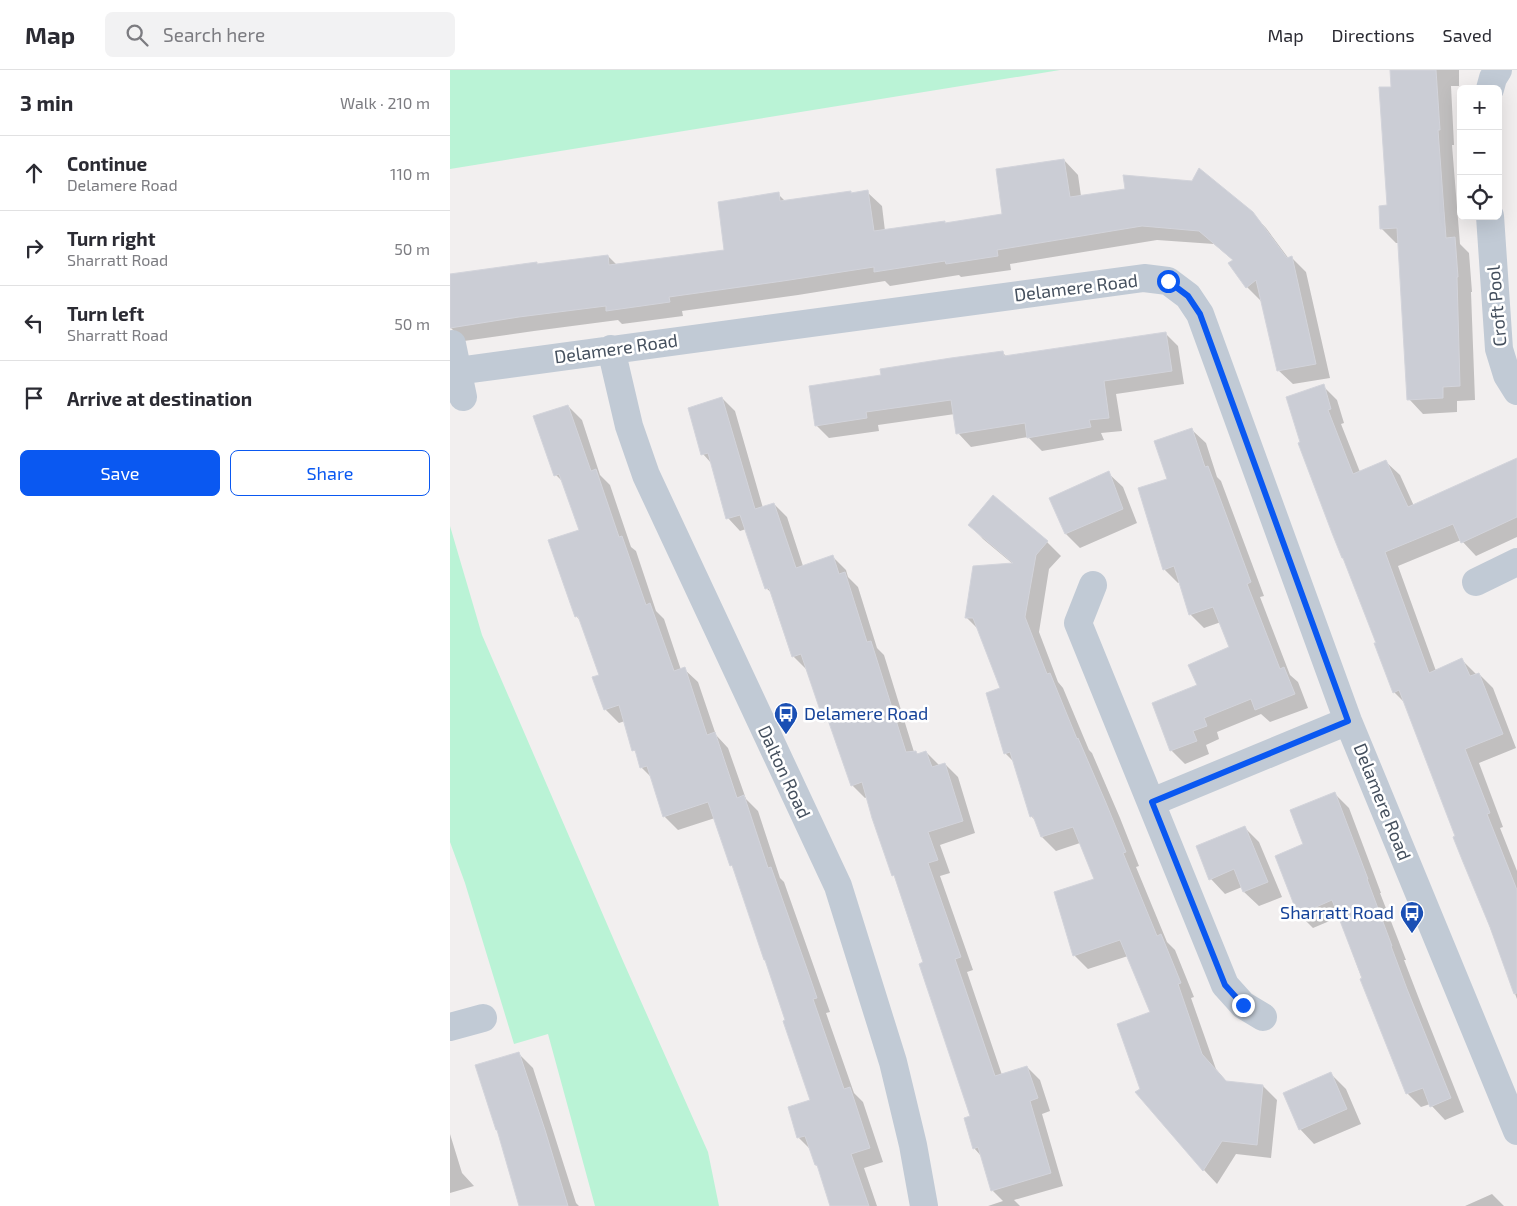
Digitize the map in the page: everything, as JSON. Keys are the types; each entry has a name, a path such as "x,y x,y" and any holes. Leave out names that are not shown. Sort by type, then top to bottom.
{"street":[{"path":"1491,85 1498,70"},
{"name":"Croft Pool","path":"1490,220 1499,349 1507,374 1517,391"},
{"name":"Delamere Road","path":"452,344 460,384 611,349 1144,278 1168,281 1188,296 1200,314 1348,721 1517,1131"},
{"name":"Dalton Road","path":"611,349 629,426 646,475 838,886 893,1062 914,1145 924,1206"},
{"path":"1476,582 1517,562"},
{"path":"1093,585 1078,622 1225,985 1243,1005 1263,1017"},
{"path":"1152,802 1348,721"},
{"path":"450,1027 483,1018"}],"green space":[{"path":"450,70 1060,70 450,169"},
{"path":"450,526 482,635 708,1152 719,1206 595,1206 548,1034 514,1044 465,883 450,842"}],"building":[{"path":"1390,70 1436,70 1440,130 1438,130 1446,238 1455,237 1458,277 1460,386 1443,387 1443,398 1407,400 1397,228 1380,229 1379,206 1387,205 1379,87 1391,87"},
{"path":"1064,159 1070,197 1125,189 1123,175 1192,181 1199,168 1253,212 1287,258 1292,256 1316,364 1277,371 1256,280 1246,288 1228,263 1233,260 1199,231 1142,226 997,250 998,256 946,264 945,261 874,272 874,267 669,297 670,302 606,311 606,306 450,328 450,274 537,262 537,264 608,255 609,265 724,250 718,202 779,192 780,201 868,190 874,231 1002,214 996,169"},
{"path":"1166,332 1172,371 1104,381 1109,418 1089,420 1091,427 1027,438 1025,423 956,434 951,400 866,412 867,418 815,426 809,386 881,375 880,369 951,358 1003,351 1004,356"},
{"path":"1324,384 1331,409 1328,410 1353,474 1386,460 1408,507 1517,458 1517,517 1461,543 1453,524 1385,552 1429,673 1462,658 1470,676 1479,673 1503,734 1465,749 1490,813 1487,814 1517,890 1517,993 1514,994 1490,927 1453,837 1455,836 1399,690 1393,693 1374,643 1376,643 1298,443 1300,442 1286,397"},
{"path":"722,397 755,509 774,503 796,568 833,555 839,574 845,572 867,642 871,641 906,752 916,751 917,754 926,751 932,767 945,763 963,821 928,832 938,860 928,863 961,957 955,959 995,1076 1027,1066 1038,1098 1030,1101 1051,1173 991,1191 978,1147 973,1149 964,1118 970,1116 919,964 923,962 894,875 892,876 872,818 862,782 851,786 828,720 824,722 801,654 792,657 769,588 765,589 740,515 726,519 708,453 701,455 688,408"},
{"path":"568,405 591,471 596,469 619,537 622,536 646,605 650,603 674,671 685,667 707,735 715,732 737,798 744,795 768,868 771,867 817,998 813,999 844,1089 850,1087 870,1148 851,1154 869,1206 830,1206 817,1165 815,1165 805,1136 797,1138 788,1107 810,1100 783,1021 785,1020 765,960 708,802 663,817 647,766 640,768 635,750 632,751 619,705 604,710 592,677 599,675 578,616 575,617 548,540 579,530 559,474 554,476 533,416"},
{"path":"1192,428 1205,467 1208,466 1251,582 1247,584 1280,669 1284,667 1295,694 1255,710 1251,699 1204,718 1207,726 1193,731 1197,741 1170,751 1152,703 1197,685 1188,665 1229,647 1213,607 1189,615 1174,566 1163,570 1138,488 1167,479 1154,441"},
{"path":"1109,471 1123,509 1065,534 1049,498"},
{"path":"993,495 1048,541 1036,555 1025,617 1047,674 1050,673 1106,803 1126,852 1123,853 1157,936 1161,934 1181,983 1178,984 1202,1054 1226,1081 1263,1085 1257,1145 1222,1141 1203,1171 1135,1092 1140,1089 1117,1024 1150,1012 1120,940 1073,956 1054,892 1094,879 1073,827 1041,837 1033,816 1030,817 1010,752 1004,754 986,693 1000,688 973,618 965,618 973,566 1013,563 968,525"},
{"path":"1335,792 1407,989 1451,1098 1430,1107 1423,1088 1406,1094 1360,979 1362,978 1332,900 1298,915 1275,856 1303,844 1290,810"},
{"path":"1245,826 1268,882 1243,892 1234,869 1209,880 1196,846"},
{"path":"519,1052 568,1206 519,1206 497,1130 475,1065"},
{"path":"1331,1072 1347,1109 1299,1130 1283,1093"}],"place":[{"name":"Delamere Road","path":"786,735"},
{"name":"Sharratt Road","path":"1412,934"}],"route":[{"path":"1168,281 1188,296 1200,314 1348,721 1152,802 1225,985 1243,1005"}]}
